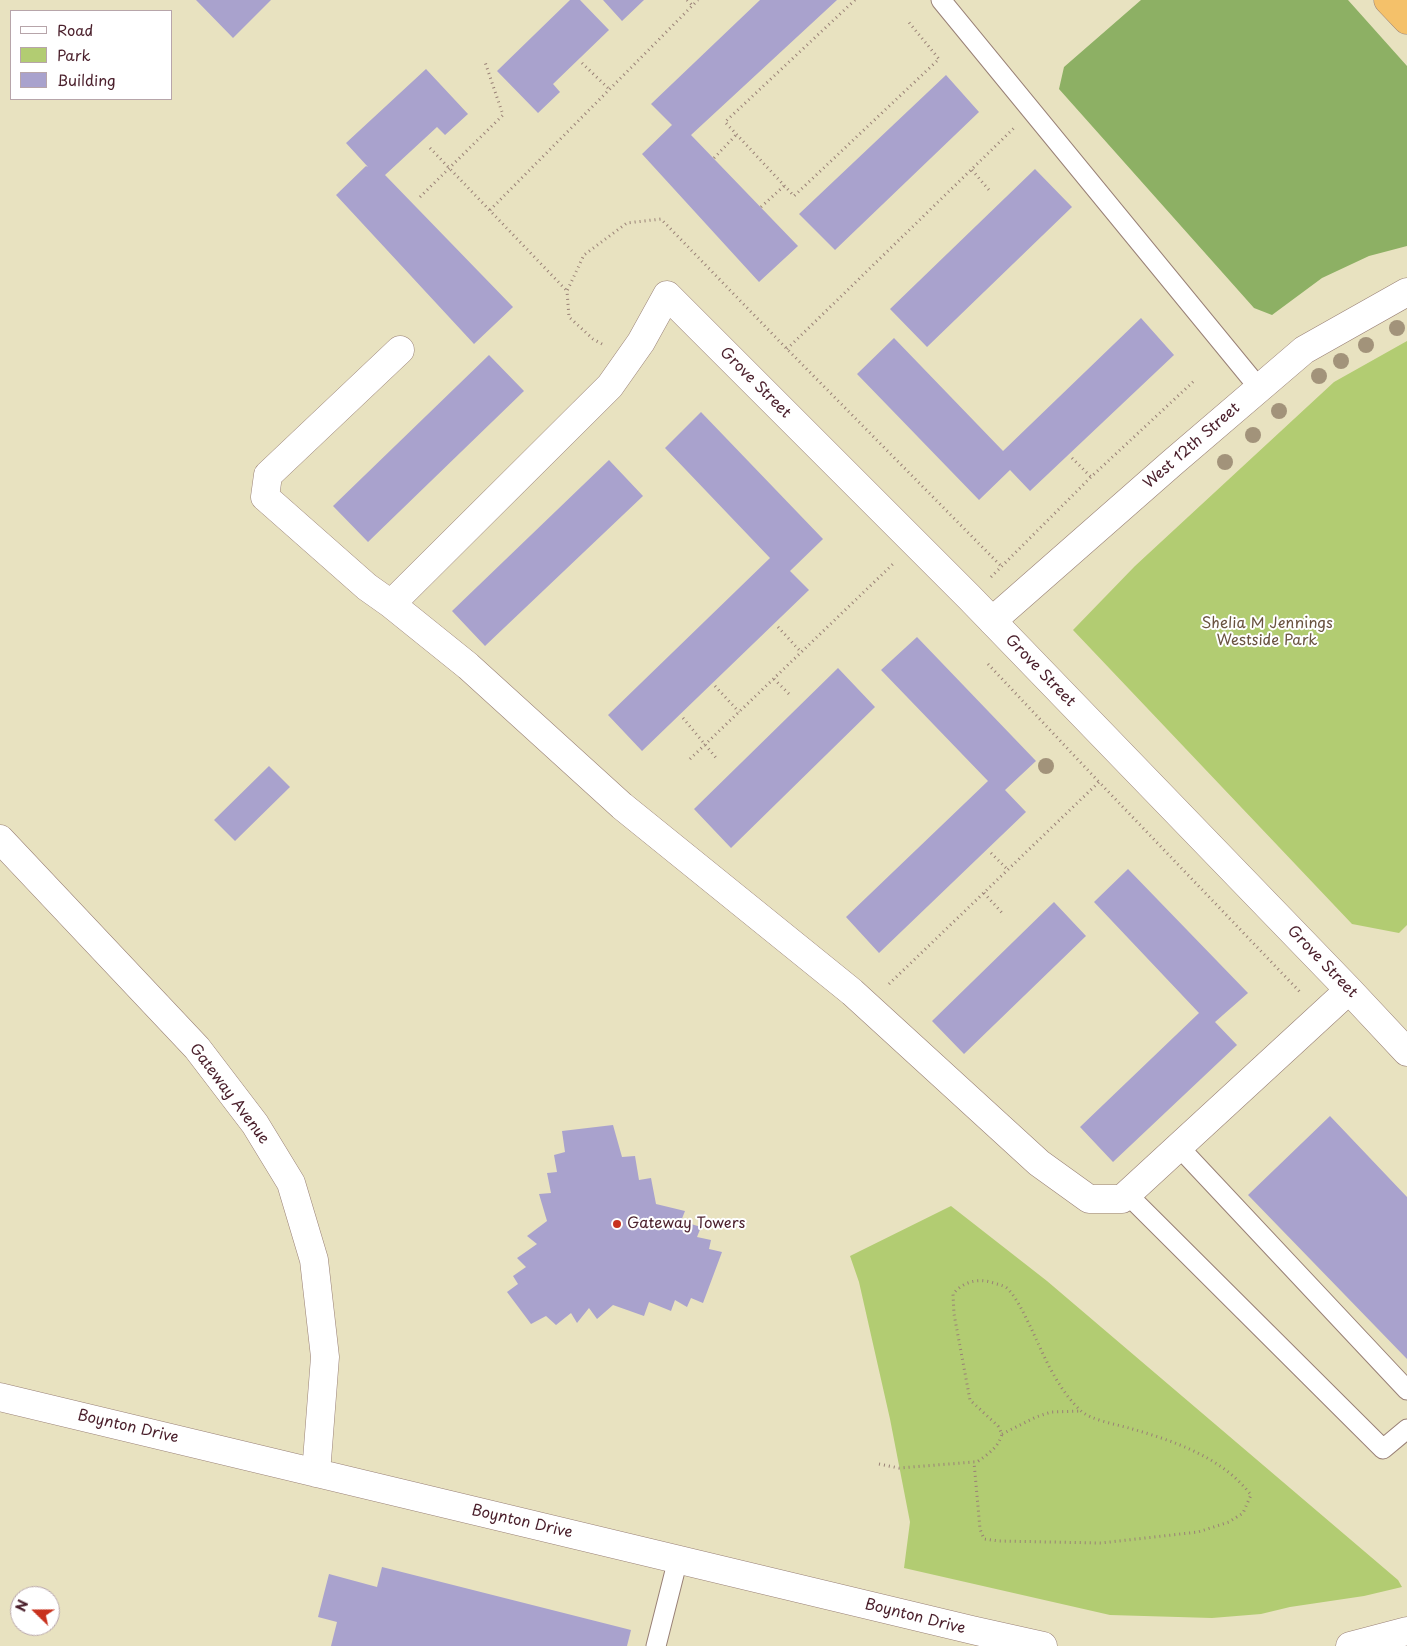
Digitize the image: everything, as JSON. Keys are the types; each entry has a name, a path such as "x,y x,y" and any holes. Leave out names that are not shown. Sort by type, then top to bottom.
{"highway":[{"path":"1388,0 1407,20"}],"street":[{"name":"West 12th Street","path":"992,622 1172,463 1304,350 1407,292"},
{"name":"Grove Street","path":"391,604 610,386 641,342 667,295 970,598 1407,1052"},
{"path":"400,350 268,475 265,497 367,587 468,666 622,806 852,992 1039,1163 1089,1199 1122,1199 1349,990"},
{"name":"Gateway Avenue","path":"0,840 197,1048 255,1124 291,1183 314,1260 325,1357 316,1473"},
{"name":"Boynton Drive","path":"0,1397 1043,1646"},
{"path":"1357,1645 1407,1631"}],"lane":[{"path":"941,0 1259,388"},
{"path":"1179,1147 1407,1390"},
{"path":"1127,1194 1383,1449 1407,1429"},
{"path":"656,1646 678,1559"}],"path":[{"path":"687,0 692,6"},
{"path":"490,210 698,0"},
{"path":"855,0 725,122 794,196 939,59 907,20"},
{"path":"420,196 503,115 485,62"},
{"path":"582,63 609,89"},
{"path":"787,349 1016,125"},
{"path":"714,158 736,135"},
{"path":"430,148 567,291"},
{"path":"972,170 989,190"},
{"path":"761,207 784,186"},
{"path":"606,347 593,339 569,317 567,291 584,256 627,223 662,219 1002,567"},
{"path":"970,598 1091,477 1194,381"},
{"path":"1072,458 1091,477"},
{"path":"690,759 894,563"},
{"path":"778,627 801,652"},
{"path":"987,662 1322,1016"},
{"path":"774,679 790,695"},
{"path":"715,686 739,712"},
{"path":"683,718 717,759"},
{"path":"883,990 1099,782"},
{"path":"991,853 1008,870"},
{"path":"984,893 1004,915"},
{"path":"879,1464 899,1468 974,1462 977,1462 994,1449 1000,1441 1002,1434 998,1426 970,1400 954,1314 953,1294 959,1287 968,1282 984,1280 1006,1287 1019,1303 1046,1359 1066,1394 1081,1411 1099,1419 1158,1436 1217,1462 1241,1482 1251,1495 1242,1513 1229,1522 1198,1532 1101,1543 999,1541 984,1539 980,1529 974,1462"},
{"path":"1002,1434 1036,1416 1052,1412 1081,1411"}],"green space":[{"path":"1141,0 1348,0 1407,66 1407,246 1369,256 1322,278 1272,315 1254,308 1059,89 1064,67"},
{"name":"Shelia M Jennings Westside Park","path":"1407,341 1407,925 1399,933 1352,924 1073,630 1135,566 1334,382"},
{"path":"951,1206 1047,1281 1398,1580 1402,1587 1364,1596 1290,1607 1261,1614 1212,1618 1110,1615 904,1568 910,1522 890,1419 859,1282 850,1256"}],"building":[{"path":"196,0 271,0 233,38"},
{"path":"570,0 580,0 609,30 553,84 560,92 538,113 497,71"},
{"path":"603,0 644,0 622,21"},
{"path":"760,0 837,0 691,135 798,246 759,282 642,154 672,125 651,104"},
{"path":"426,69 468,114 445,135 437,127 385,175 513,307 474,344 336,195 366,166 368,167 346,143"},
{"path":"946,75 979,112 835,250 799,214"},
{"path":"1035,169 1072,207 927,347 890,309"},
{"path":"1141,318 1174,355 1030,491 1010,470 979,500 857,374 894,338 1003,451"},
{"path":"489,355 524,391 368,542 333,506"},
{"path":"701,412 823,539 790,571 809,590 642,751 608,715 770,558 665,448"},
{"path":"609,460 643,496 485,646 452,611"},
{"path":"917,637 1036,761 1005,790 1026,812 879,953 846,917 988,781 881,670"},
{"path":"838,668 875,707 731,848 694,809"},
{"path":"269,766 290,787 235,841 214,820"},
{"path":"1128,869 1248,993 1215,1022 1237,1045 1113,1162 1080,1127 1199,1013 1094,902"},
{"path":"1054,902 1086,936 964,1054 932,1021"},
{"path":"1330,1116 1407,1197 1407,1359 1248,1195"},
{"name":"Gateway Towers","path":"613,1125 622,1157 635,1156 639,1180 651,1178 656,1204 685,1211 681,1221 701,1227 697,1237 711,1240 709,1249 722,1252 703,1303 691,1298 687,1307 675,1300 671,1311 649,1302 644,1316 613,1305 597,1319 589,1308 577,1323 571,1313 556,1325 546,1316 531,1324 507,1292 518,1284 513,1276 526,1267 517,1258 537,1244 527,1236 547,1221 539,1194 551,1193 547,1173 557,1172 554,1155 565,1152 562,1131"},
{"path":"382,1567 631,1630 627,1646 331,1646 337,1622 318,1617 329,1574 377,1587"}],"place":[{"name":"Gateway Towers","path":"617,1224"}]}
